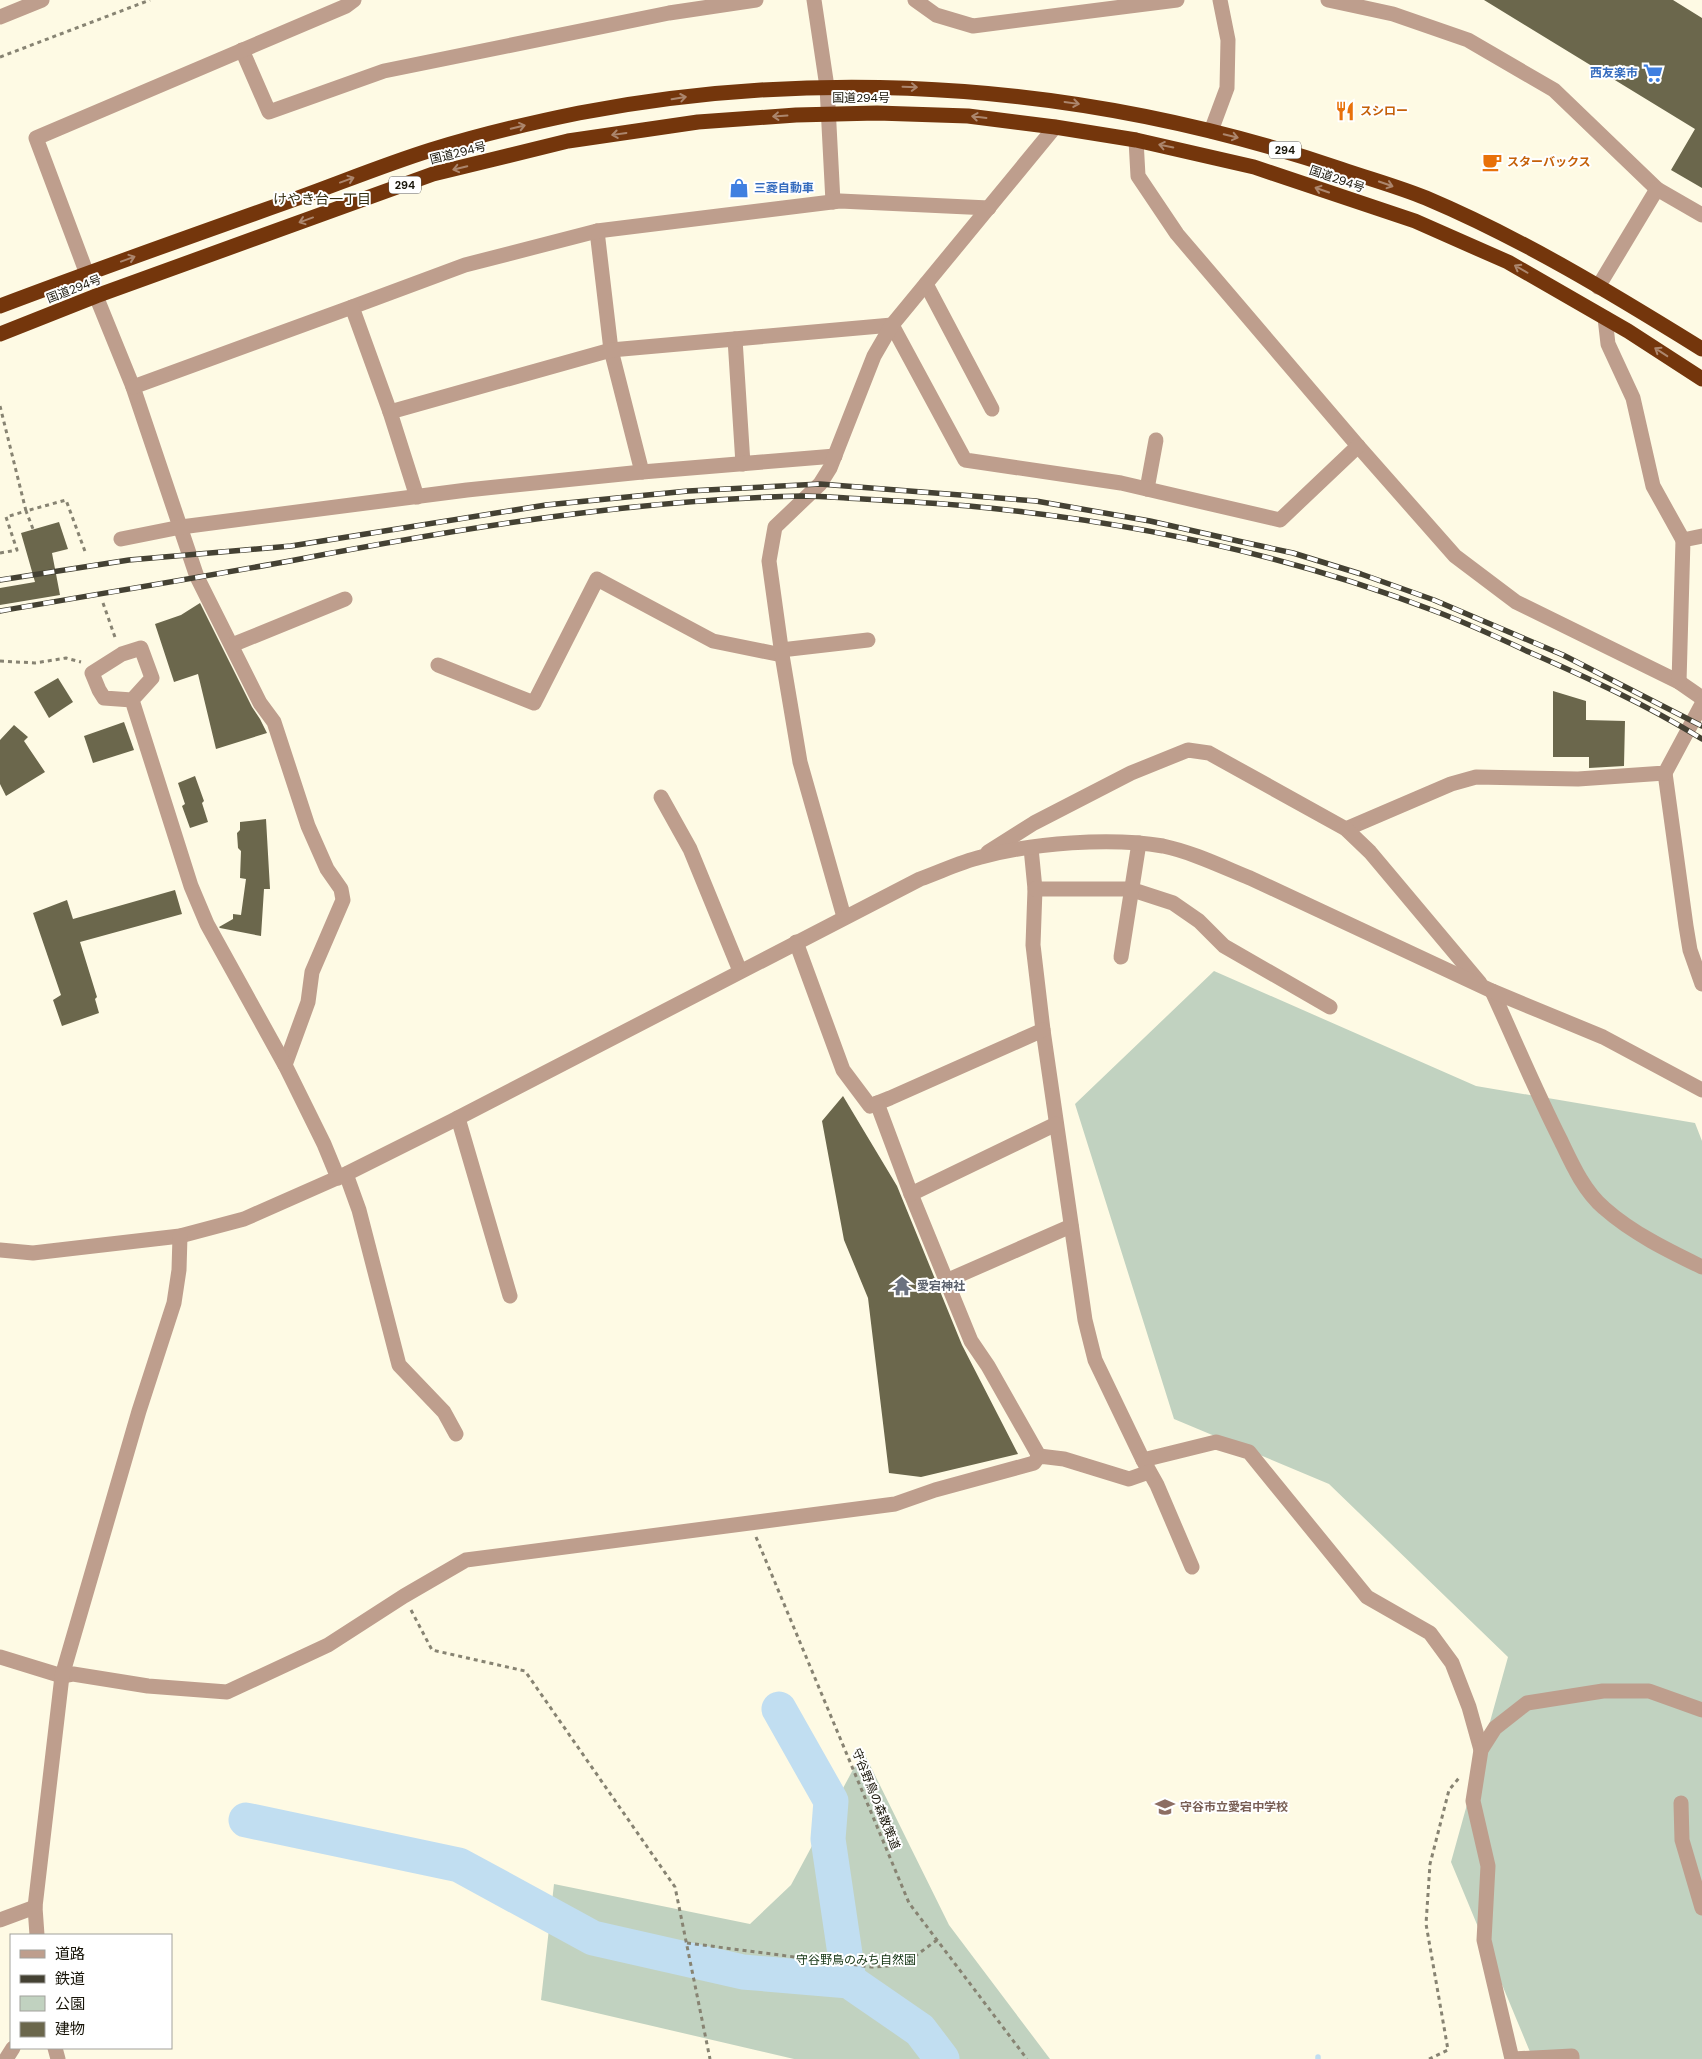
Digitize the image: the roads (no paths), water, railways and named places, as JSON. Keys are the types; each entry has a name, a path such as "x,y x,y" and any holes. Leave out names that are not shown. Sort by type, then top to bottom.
{"highway":[{"name":"国道294号","path":"0,306 432,150 508,129 580,113 696,96 827,87 880,86 978,91 1079,104 1175,122 1281,149 1424,197 1517,240 1702,349"},
{"name":"国道294号","path":"0,334 96,296 433,174 568,141 698,122 829,113 877,112 968,116 1055,127 1136,140 1254,167 1415,221 1508,262 1605,318 1702,379"}],"street":[{"path":"0,17 42,0"},
{"path":"87,274 36,138 346,6 354,0"},
{"path":"242,50 268,112 384,71 667,6 756,0"},
{"path":"814,0 827,87 833,202"},
{"path":"915,0 936,15 974,26 1178,0"},
{"path":"1211,131 1227,88 1228,40 1220,0"},
{"path":"1328,0 1393,14 1468,40 1554,90 1657,189 1702,215"},
{"path":"844,917 800,762 781,652 769,561 775,527 820,484 836,456 874,356 892,326 1055,127"},
{"path":"1136,140 1138,176 1177,234 1358,446 1455,556 1516,602 1679,682 1702,698"},
{"path":"1598,287 1657,189"},
{"path":"133,387 465,265 597,231 840,201 989,208"},
{"path":"597,231 611,350 642,472"},
{"path":"926,284 992,409"},
{"path":"96,296 133,387 197,577 260,703 274,722 308,826 327,869 341,889 343,900 312,972 308,1002 285,1065"},
{"path":"352,307 390,412 417,497"},
{"path":"1605,318 1608,344 1633,398 1653,486 1683,540 1679,682"},
{"path":"892,326 965,460 1122,483 1280,520 1358,446"},
{"path":"390,412 611,350 892,326"},
{"path":"735,339 743,464"},
{"path":"1148,489 1156,440"},
{"path":"121,539 181,527 467,490 642,472 836,456"},
{"path":"1683,540 1702,536"},
{"path":"438,665 534,703 596,579 713,641 781,652 868,640"},
{"path":"232,645 345,599"},
{"path":"141,648 152,678 132,700 104,698 92,673 122,654 141,648"},
{"path":"132,700 191,886 207,924 285,1065 359,1210 399,1365 444,1412 456,1434"},
{"path":"1702,704 1664,774 1702,984"},
{"path":"980,857 1034,823 1131,772 1188,750 1209,753 1346,829 1370,852 1487,989 1576,1172 1602,1207 1629,1228 1702,1267"},
{"path":"1346,829 1451,784 1476,777 1578,780 1664,774"},
{"path":"661,796 690,849 740,971"},
{"path":"1121,957 1130,889 1139,843"},
{"path":"1,1252 33,1253 180,1236 244,1219 342,1176 458,1118 920,879 980,857 1030,848 1068,844 1139,843 1166,847 1250,878 1487,989 1603,1037 1702,1090"},
{"path":"1030,848 1034,888 1033,945 1056,1124 1085,1320 1095,1360 1157,1485 1192,1567"},
{"path":"1034,888 1130,889 1173,903 1199,921 1224,946 1330,1007"},
{"path":"796,942 843,1070 870,1106 1043,1030"},
{"path":"877,1104 910,1194 971,1340 988,1366 1039,1456"},
{"path":"458,1118 510,1296"},
{"path":"910,1194 1056,1124"},
{"path":"946,1281 1071,1226"},
{"path":"37,1934 35,1907 62,1676 138,1411 174,1303 179,1270 180,1236"},
{"path":"1039,1456 1064,1459 1129,1479 1146,1466 1216,1442 1249,1452 1367,1597 1430,1633 1452,1663 1481,1750"},
{"path":"0,1656 62,1676 73,1674 148,1686 227,1692 328,1645 404,1596 466,1560 895,1504 935,1490 1034,1463 1039,1456"},
{"path":"1572,2059 1572,2056 1512,2058 1484,1940 1488,1866 1473,1801 1481,1750 1495,1728 1527,1703 1602,1691 1649,1691 1702,1710"},
{"path":"1680,1803 1682,1840 1702,1908"},
{"path":"0,1920 35,1907"}],"waterway":[{"path":"779,1709 831,1801 828,1839 849,1981"},
{"path":"246,1820 459,1865 593,1938 743,1972 849,1981 920,2030 942,2059"}],"railway":[{"path":"0,580 129,560 291,546 546,505 688,491 820,484 1036,501 1150,521 1293,553 1361,574 1434,600 1563,655 1702,726"},
{"path":"0,611 421,537 610,510 674,503 802,496 943,504 1028,512 1145,530 1204,542 1319,572 1376,590 1481,630 1617,692 1702,739"}],"place":[{"name":"西友楽市","path":"1653,73"},
{"name":"スシロー","path":"1345,111"},
{"name":"スターバックス","path":"1492,162"},
{"name":"三菱自動車","path":"739,188"},
{"name":"愛宕神社","path":"902,1286"},
{"name":"守谷市立愛宕中学校","path":"1165,1807"}],"district":[{"name":"けやき台一丁目","path":"322,199"}],"park label":[{"name":"守谷野鳥のみち自然園","path":"856,1960"}]}
